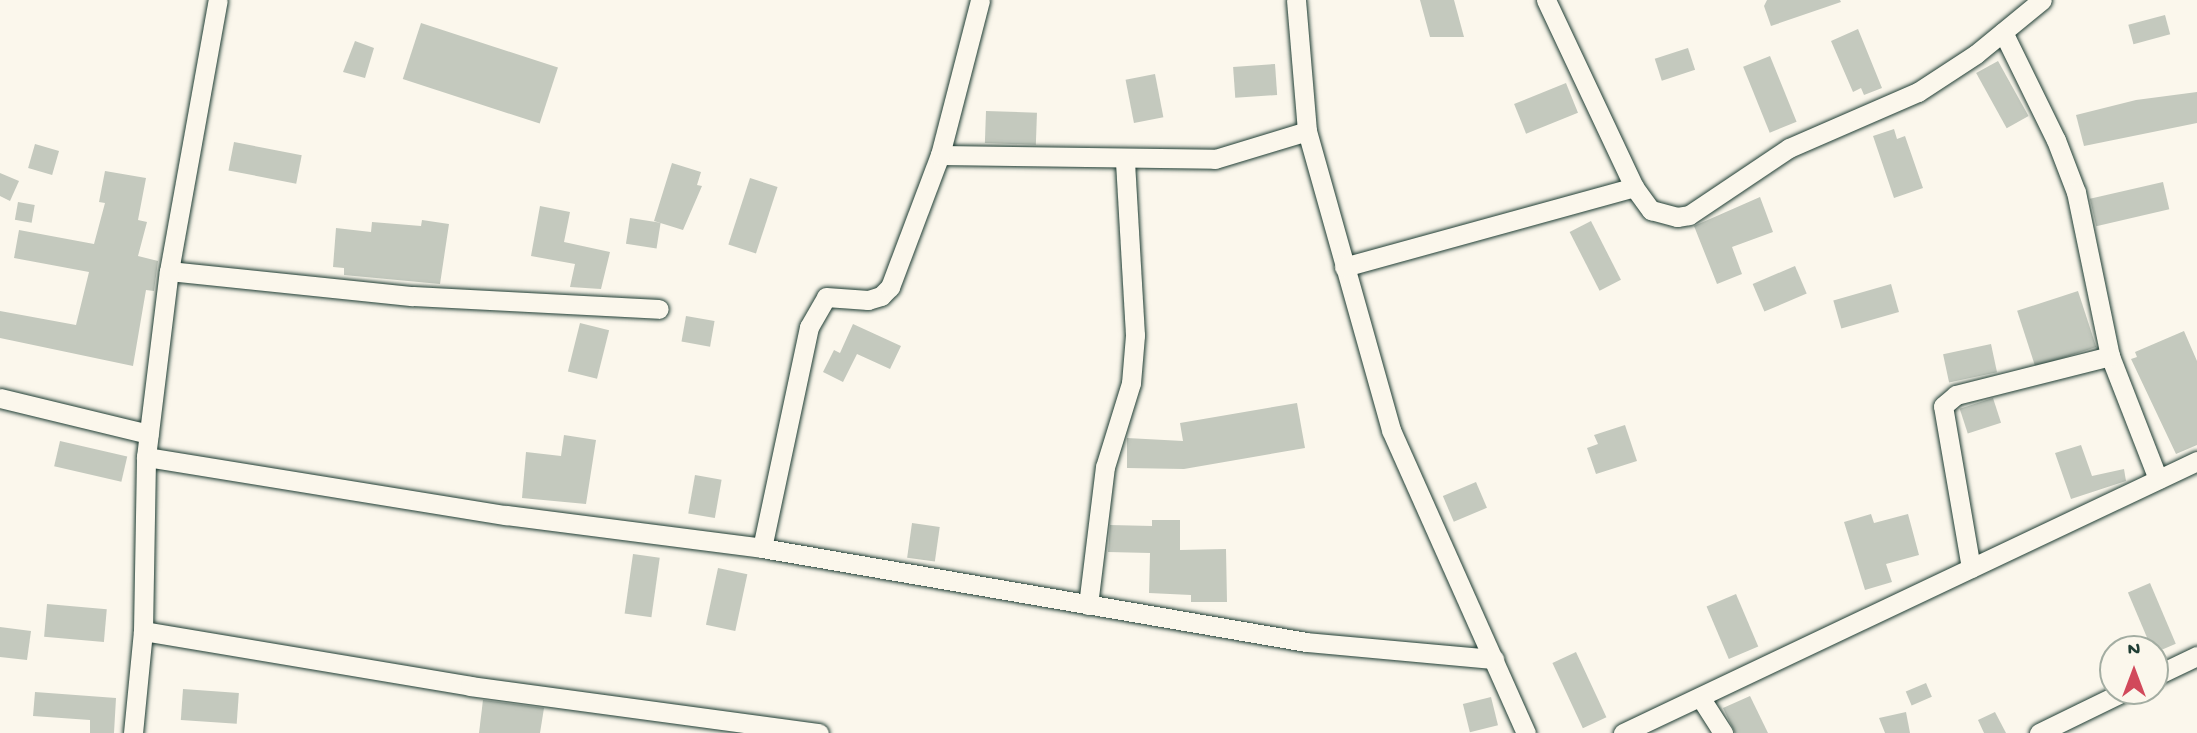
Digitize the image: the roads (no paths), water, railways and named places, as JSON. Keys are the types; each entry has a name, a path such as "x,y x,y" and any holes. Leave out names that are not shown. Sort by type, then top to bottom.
{"street":[{"path":"133,733 143,631 146,457 169,271 218,0"},
{"path":"762,548 817,308 826,297 868,300 881,296 890,286 940,155 980,0"},
{"path":"1296,0 1307,131 1391,430 1527,733"},
{"path":"1546,0 1634,187 1660,216 1689,215 1789,148 1918,92 2003,32 2042,0"},
{"path":"2003,32 2056,140 2076,192 2110,356 2158,480"},
{"path":"940,155 1125,160 1214,159 1307,131"},
{"path":"1088,605 1105,467 1131,383 1135,335 1125,160"},
{"path":"1344,267 1634,187"},
{"path":"169,271 413,296 659,309"},
{"path":"1971,568 1942,406 1956,395 2110,356"},
{"path":"0,398 149,434"},
{"path":"146,457 506,515 762,548 1306,642 1494,659"},
{"path":"1623,733 2197,461"},
{"path":"143,631 470,686 819,733"},
{"path":"2169,669 2197,656"},
{"path":"1700,697 1723,733"},
{"path":"2039,733 2099,704"}]}
